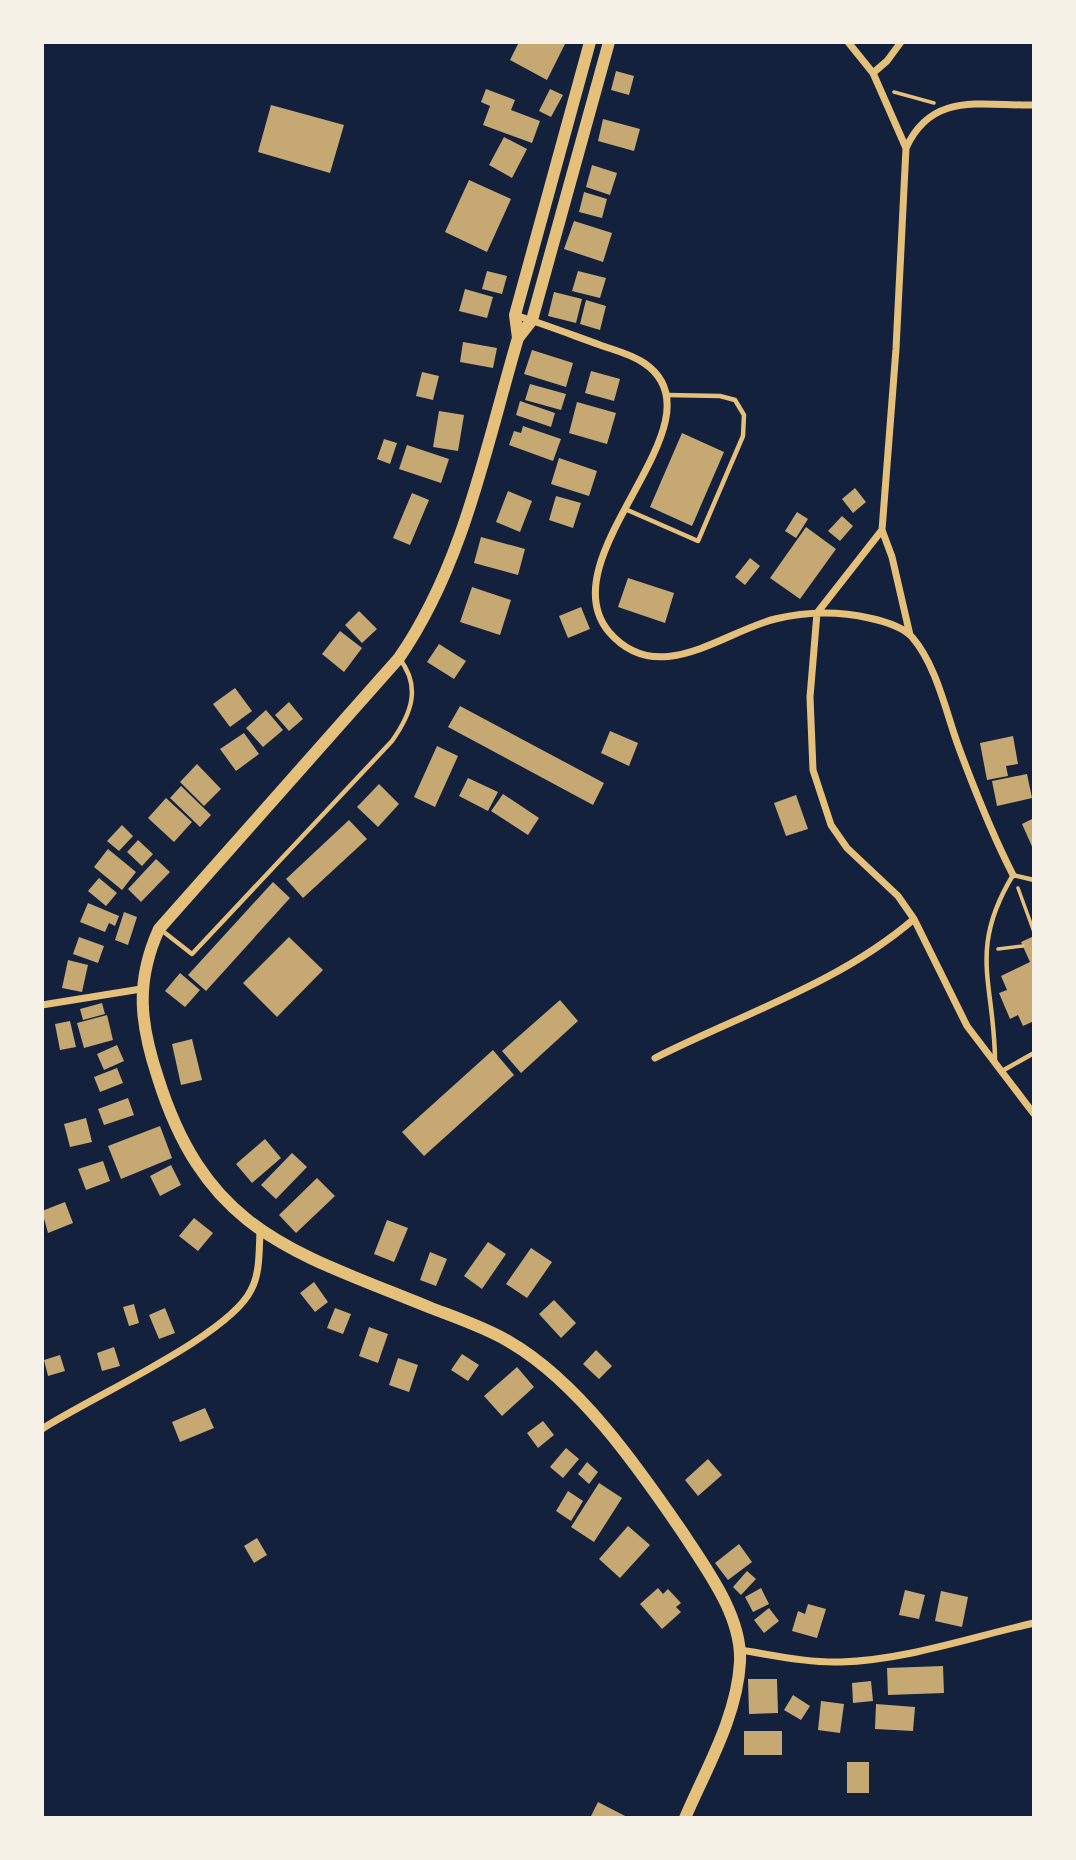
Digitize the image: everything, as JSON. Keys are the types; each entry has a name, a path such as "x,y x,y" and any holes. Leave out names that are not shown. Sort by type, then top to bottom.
{"main road":[{"path":"518,338 515,315 590,42"},
{"path":"609,42 531,320 518,338 444,580 424,621 399,658 159,929 146,957 141,989 152,1061 165,1102 208,1182 260,1232 297,1253 508,1340 540,1363 569,1390 614,1441 663,1504 722,1598 734,1623 740,1650 738,1682 725,1727 685,1818"}],"street":[{"path":"848,42 873,74 906,148"},
{"path":"873,74 901,42"},
{"path":"1013,875 975,790 928,664 910,635 892,557 882,530 906,148 920,123 945,107 1034,105"},
{"path":"515,315 644,363 662,381 667,394 664,428 602,557 595,590 603,624 626,646 662,656 683,656 772,620 817,613 876,619 910,635"},
{"path":"882,530 817,613 810,697 813,770 821,801 831,825 847,848 898,895 914,919 954,1003 1034,1114"},
{"path":"655,1058 837,972 870,953 914,919"},
{"path":"42,1005 141,989"},
{"path":"42,1429 187,1345 239,1308 252,1290 260,1232"},
{"path":"740,1650 810,1661 864,1661 937,1647 1034,1623"}],"lane":[{"path":"625,509 698,541 743,436 744,415 735,400 720,396 667,394"},
{"path":"159,929 192,954 391,741 406,720 412,701 413,684 399,658"},
{"path":"995,1063 985,947 991,919 1013,875 1034,880"},
{"path":"1002,1071 1034,1053"}],"path":[{"path":"882,91 922,98 945,107"},
{"path":"1013,875 1034,932"},
{"path":"985,947 1007,949 1023,946"}],"building":[{"path":"519,42 566,42 547,80 510,60"},
{"path":"616,71 634,76 629,95 611,90"},
{"path":"486,89 515,100 511,110 540,121 532,143 483,125 490,106 481,102"},
{"path":"550,89 563,95 551,117 539,111"},
{"path":"271,105 344,125 330,173 258,152"},
{"path":"603,119 640,129 634,151 598,141"},
{"path":"504,137 527,149 512,178 489,165"},
{"path":"592,165 617,173 610,195 586,187"},
{"path":"469,180 511,199 487,252 445,232"},
{"path":"584,192 607,199 602,218 579,212"},
{"path":"574,221 612,233 603,262 564,249"},
{"path":"487,271 507,276 502,294 482,289"},
{"path":"578,271 606,278 600,298 572,291"},
{"path":"465,289 493,297 487,318 459,311"},
{"path":"554,292 582,299 576,323 548,316"},
{"path":"586,300 606,306 600,330 580,324"},
{"path":"463,342 497,348 493,368 460,362"},
{"path":"532,350 573,363 566,387 524,374"},
{"path":"591,371 620,379 614,401 585,393"},
{"path":"422,372 439,376 433,400 416,396"},
{"path":"530,384 566,394 561,410 525,400"},
{"path":"520,401 555,413 551,427 516,415"},
{"path":"577,402 616,413 607,444 569,433"},
{"path":"439,411 464,415 458,451 433,447"},
{"path":"523,426 561,439 553,461 509,445 514,431 521,433"},
{"path":"682,433 724,452 692,526 650,507"},
{"path":"384,439 397,443 390,464 377,459"},
{"path":"407,445 449,459 441,483 399,469"},
{"path":"559,458 597,471 589,496 551,484"},
{"path":"855,488 866,502 853,513 842,499"},
{"path":"508,491 532,501 520,532 496,522"},
{"path":"412,493 429,500 410,545 393,538"},
{"path":"556,496 581,503 573,528 549,520"},
{"path":"797,512 808,519 796,538 785,531"},
{"path":"842,516 853,526 840,541 828,531"},
{"path":"806,527 836,549 800,599 770,578"},
{"path":"481,537 525,549 518,575 474,563"},
{"path":"750,558 760,566 745,585 735,577"},
{"path":"628,578 674,593 665,623 618,607"},
{"path":"472,587 511,600 500,635 460,622"},
{"path":"581,607 590,629 568,638 559,616"},
{"path":"359,611 377,629 362,643 345,625"},
{"path":"340,631 362,648 344,672 322,654"},
{"path":"439,644 466,661 454,679 427,662"},
{"path":"235,688 252,711 230,727 213,704"},
{"path":"289,702 303,719 289,731 275,715"},
{"path":"460,706 604,783 593,805 448,727"},
{"path":"266,710 283,730 263,747 246,728"},
{"path":"610,731 638,743 629,766 601,753"},
{"path":"244,733 259,754 236,771 220,749"},
{"path":"1013,736 1018,764 1006,766 1008,776 987,780 980,743"},
{"path":"437,746 458,756 435,807 414,797"},
{"path":"197,764 221,789 204,806 180,782"},
{"path":"1027,774 1032,798 997,806 992,781"},
{"path":"468,778 498,792 488,811 459,796"},
{"path":"379,784 399,804 378,827 357,807"},
{"path":"181,786 211,815 200,827 170,798"},
{"path":"503,794 539,818 528,835 491,811"},
{"path":"796,795 808,829 786,836 774,803"},
{"path":"166,798 192,822 174,842 148,818"},
{"path":"1034,818 1034,851 1022,824"},
{"path":"349,820 367,839 303,898 286,879"},
{"path":"122,825 133,836 119,851 107,841"},
{"path":"138,840 153,854 142,866 127,852"},
{"path":"108,849 136,872 122,890 94,867"},
{"path":"156,859 170,872 141,902 128,889"},
{"path":"99,878 117,893 106,906 88,891"},
{"path":"273,882 290,898 206,991 188,975"},
{"path":"88,903 119,916 115,926 109,923 105,932 80,922"},
{"path":"124,912 137,917 128,945 115,940"},
{"path":"1034,936 1034,1021 1023,1026 1018,1015 1010,1019 999,993 1007,990 1001,976 1030,962 1021,942"},
{"path":"79,937 104,946 98,963 73,954"},
{"path":"289,937 323,970 277,1017 243,983"},
{"path":"68,960 88,965 82,992 62,988"},
{"path":"180,973 200,990 185,1007 165,991"},
{"path":"560,1000 578,1021 521,1073 502,1051"},
{"path":"102,1003 105,1014 83,1020 80,1009"},
{"path":"107,1015 113,1040 84,1048 77,1023"},
{"path":"70,1021 76,1047 60,1050 55,1024"},
{"path":"192,1039 202,1080 181,1085 172,1044"},
{"path":"117,1045 124,1061 104,1070 97,1054"},
{"path":"493,1050 514,1075 424,1156 402,1132"},
{"path":"117,1068 123,1083 100,1092 94,1077"},
{"path":"128,1098 134,1115 104,1125 98,1109"},
{"path":"86,1118 92,1142 70,1147 64,1124"},
{"path":"160,1126 172,1158 121,1179 108,1146"},
{"path":"265,1139 281,1158 252,1183 236,1164"},
{"path":"292,1153 307,1167 276,1199 261,1185"},
{"path":"103,1161 110,1181 86,1190 78,1169"},
{"path":"171,1165 181,1185 160,1196 150,1176"},
{"path":"317,1178 335,1196 296,1233 279,1215"},
{"path":"65,1202 73,1223 48,1233 42,1211"},
{"path":"194,1218 213,1233 198,1251 179,1236"},
{"path":"387,1220 408,1228 394,1262 374,1254"},
{"path":"488,1242 506,1254 482,1289 464,1276"},
{"path":"531,1248 552,1262 527,1298 506,1284"},
{"path":"430,1252 447,1259 436,1286 420,1280"},
{"path":"314,1282 328,1302 315,1312 300,1293"},
{"path":"554,1300 576,1323 561,1338 539,1314"},
{"path":"134,1304 139,1323 129,1326 123,1307"},
{"path":"165,1308 175,1333 159,1339 149,1315"},
{"path":"335,1308 351,1314 343,1334 327,1328"},
{"path":"369,1327 388,1334 378,1363 359,1356"},
{"path":"114,1347 120,1366 102,1371 97,1353"},
{"path":"596,1350 612,1366 599,1379 583,1364"},
{"path":"462,1354 479,1365 468,1381 451,1370"},
{"path":"60,1355 65,1371 48,1376 44,1360"},
{"path":"398,1358 418,1365 409,1392 389,1385"},
{"path":"517,1367 534,1387 502,1416 484,1396"},
{"path":"205,1408 214,1428 180,1442 172,1422"},
{"path":"543,1421 554,1435 538,1448 527,1433"},
{"path":"566,1448 579,1459 563,1478 550,1467"},
{"path":"708,1459 722,1475 698,1496 685,1480"},
{"path":"587,1462 598,1472 589,1484 578,1474"},
{"path":"599,1483 622,1498 594,1542 571,1527"},
{"path":"568,1491 583,1501 571,1521 556,1511"},
{"path":"628,1526 650,1545 620,1578 599,1559"},
{"path":"257,1538 267,1555 254,1563 244,1546"},
{"path":"739,1544 752,1562 728,1580 715,1563"},
{"path":"747,1571 756,1579 741,1595 733,1587"},
{"path":"658,1588 663,1594 668,1589 681,1603 676,1607 681,1612 662,1629 640,1604"},
{"path":"761,1588 769,1604 753,1612 745,1597"},
{"path":"905,1590 925,1595 919,1619 899,1615"},
{"path":"941,1591 968,1597 962,1627 935,1621"},
{"path":"808,1604 826,1609 817,1638 792,1631 798,1611 805,1614"},
{"path":"769,1608 779,1621 764,1633 754,1620"},
{"path":"943,1666 944,1693 888,1695 887,1668"},
{"path":"748,1679 777,1679 778,1713 749,1714"},
{"path":"871,1681 873,1701 853,1703 852,1683"},
{"path":"793,1695 810,1706 801,1720 784,1710"},
{"path":"821,1701 844,1704 840,1733 818,1730"},
{"path":"876,1704 915,1707 913,1731 875,1729"},
{"path":"744,1731 782,1731 782,1755 744,1755"},
{"path":"847,1762 869,1762 869,1793 847,1793"},
{"path":"598,1802 629,1818 590,1818"}]}
